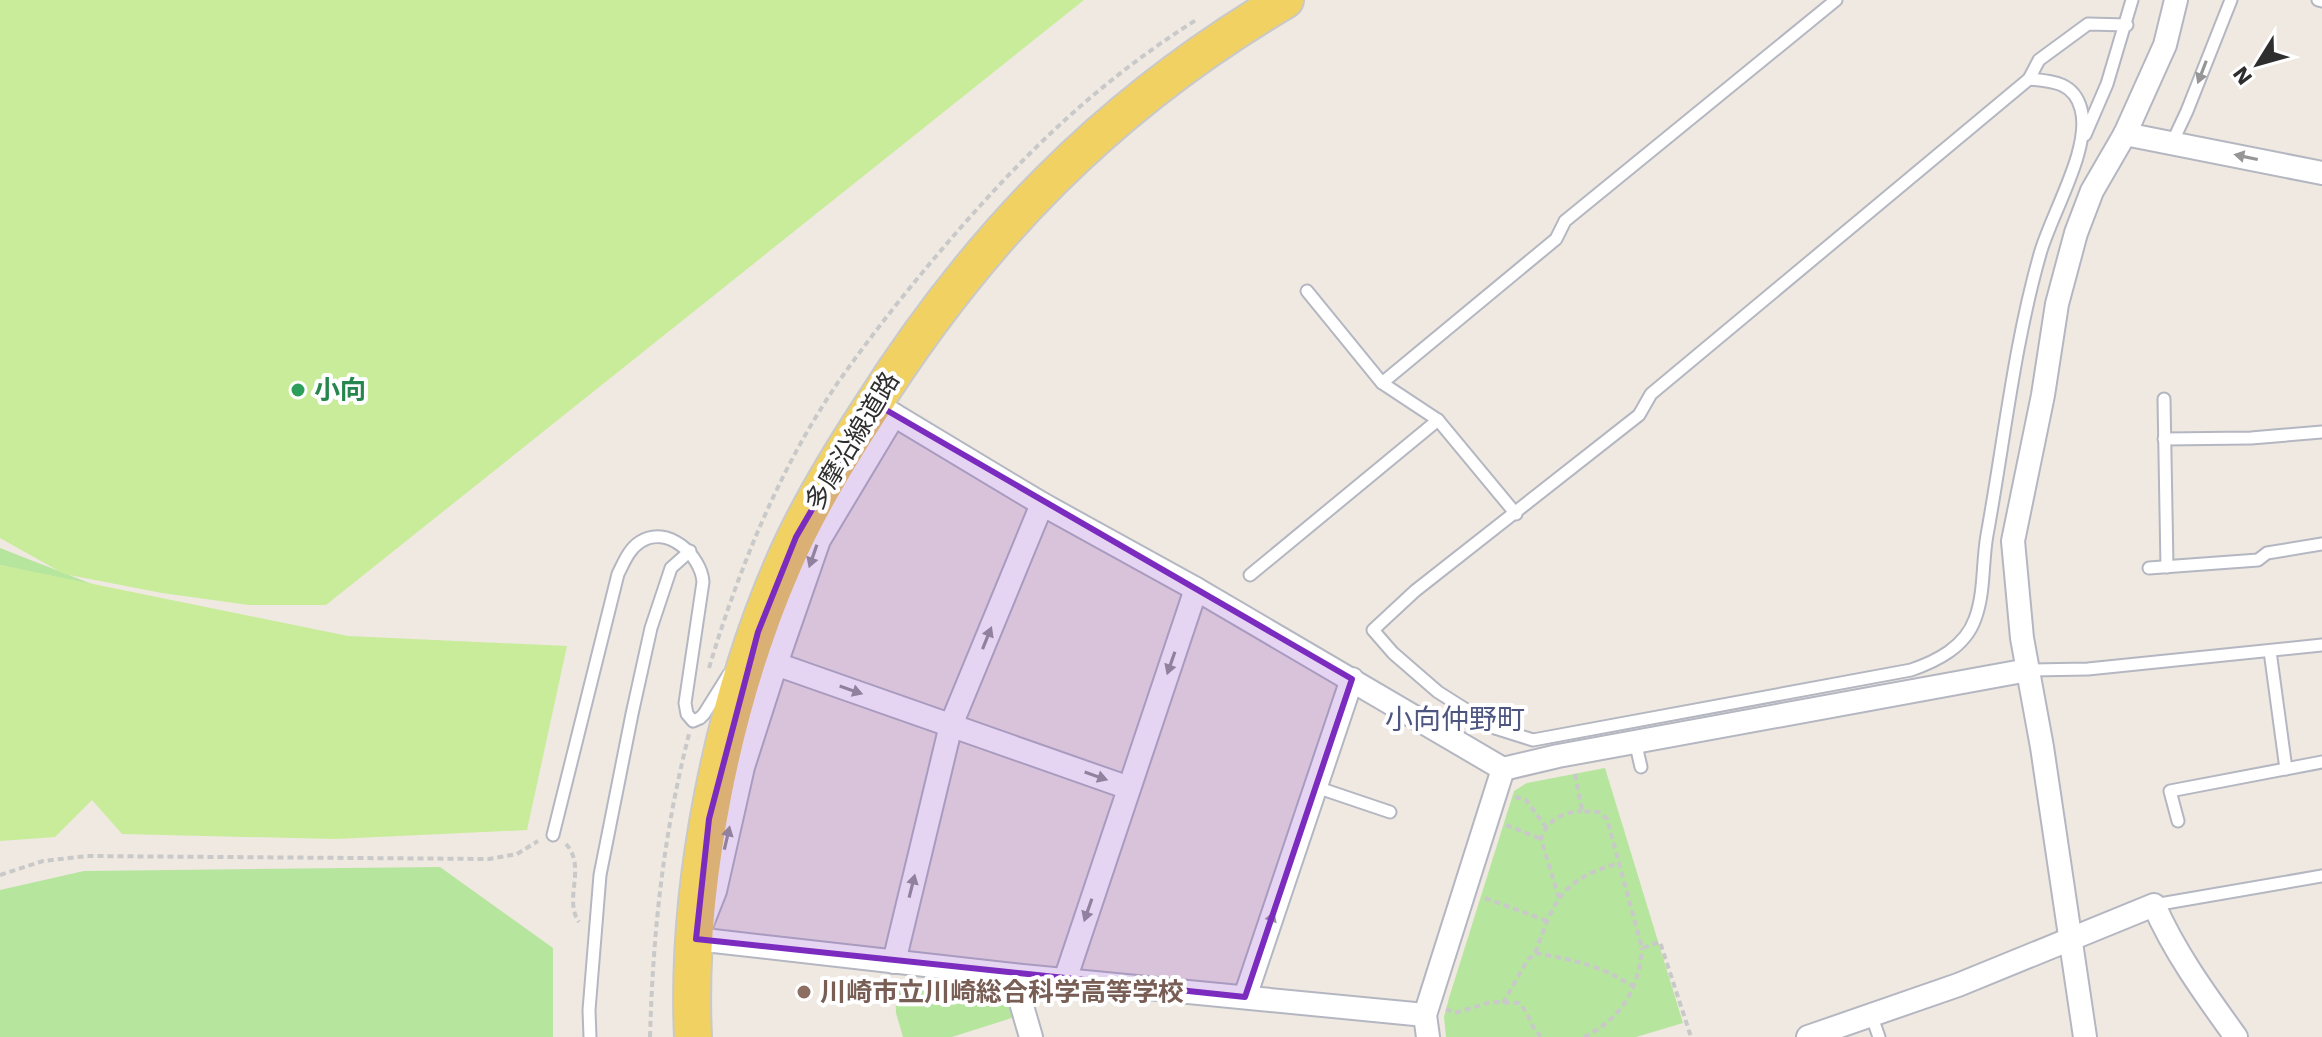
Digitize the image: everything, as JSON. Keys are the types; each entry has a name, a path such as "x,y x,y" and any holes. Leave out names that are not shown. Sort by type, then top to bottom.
{"main road":[{"name":"多摩沿線道路","path":"693,1037 696,939 709,819 724,751 763,660 771,595 796,537 831,472 884,409 950,292 1046,183 1111,123 1177,71 1285,0"}],"street":[{"path":"2085,1037 2028,670 2013,541 2043,395 2057,304 2076,233 2092,191 2125,134 2165,45 2176,0"},
{"path":"2125,134 2322,173"},
{"path":"884,409 1042,504 1196,589 1503,769 1635,741 2028,670"},
{"path":"894,962 951,725 1042,504"},
{"path":"1065,980 1196,589"},
{"path":"763,660 1129,788"},
{"path":"1245,997 1352,679"},
{"path":"696,939 1013,975 1245,997 1432,1020 1503,769"},
{"path":"1808,1037 1875,1027 1958,985 2154,905 2190,974 2236,1037"},
{"path":"1013,975 1031,1037"}],"lane":[{"path":"1382,383 1556,239 1565,221 1836,0"},
{"path":"2127,25 2088,24 2039,60 2029,79 1651,394 1639,415 1415,591 1373,630 1393,653 1438,692 1495,728 1533,740 1911,670 1938,661 1962,640 1975,622 1983,591 1986,541 2013,383 2040,253 2107,84 2127,25 2132,0"},
{"path":"2172,143 2231,0"},
{"path":"2029,79 2060,82 2074,93 2082,110 2084,139"},
{"path":"1307,291 1382,383 1438,420 1516,514"},
{"path":"2164,399 2167,567"},
{"path":"1250,575 1438,420"},
{"path":"2164,439 2251,438 2322,432"},
{"path":"553,835 618,574 632,548 643,540 666,538 690,551 700,564 703,582 686,689 686,709 693,721 700,718 728,675 763,660"},
{"path":"2149,568 2258,560 2267,553 2322,544"},
{"path":"590,1037 593,944 600,875 651,628 671,568 690,551"},
{"path":"2028,670 2088,669 2322,645"},
{"path":"2270,651 2286,769"},
{"path":"1635,741 1641,767"},
{"path":"2178,821 2170,791 2322,762"},
{"path":"1316,787 1390,812"},
{"path":"2154,905 2322,876"}],"path":[{"path":"1574,770 1582,811"},
{"path":"1510,795 1526,800 1546,827"},
{"path":"1559,898 1541,839 1546,827 1560,815 1599,812 1607,819 1642,948 1641,966 1626,1004 1609,1022 1584,1037"},
{"path":"1501,823 1541,839"},
{"path":"0,875 43,861 87,856 489,859 517,854 553,835 574,854 572,913 593,944"},
{"path":"1503,1003 1527,961 1535,953 1547,921 1567,888 1592,871 1619,863"},
{"path":"1478,895 1547,921"},
{"path":"1642,948 1660,942 1691,1037"},
{"path":"1535,953 1584,962 1609,971 1634,987"},
{"path":"1432,1020 1491,1002 1519,1003 1527,1011 1533,1031 1542,1037"}],"highlighted area":[{"path":"874,403 1352,679 1245,997 696,939 709,819 758,632 796,537"}],"green space":[{"name":"小向","path":"0,0 1084,0 326,605 249,605 162,593 64,574 0,538"},
{"path":"0,548 97,586 0,565"},
{"path":"0,565 348,636 567,646 527,830 335,839 122,834 92,800 55,837 0,841"},
{"path":"1605,768 1683,1023 1636,1037 1446,1037 1444,1017 1449,998 1514,791 1527,783"},
{"path":"440,867 553,948 553,1037 0,1037 0,890 84,871"},
{"path":"895,979 1010,992 1018,1016 952,1037 903,1037 896,1013"}],"place":[{"name":"小向","path":"298,390"},
{"name":"川崎市立川崎総合科学高等学校","path":"804,992"}],"district":[{"name":"小向仲野町","path":"1455,719"}]}
